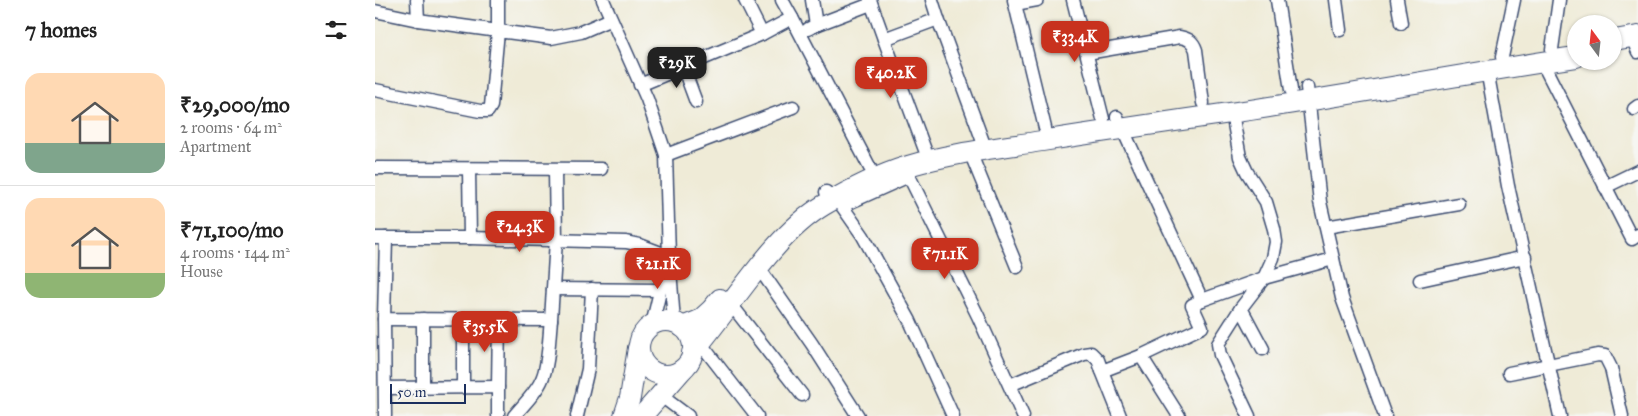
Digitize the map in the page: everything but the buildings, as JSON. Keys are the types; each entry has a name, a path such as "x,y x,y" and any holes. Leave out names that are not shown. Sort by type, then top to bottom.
{"main road":[{"path":"624,416 630,398 640,339 645,331 659,322 678,324 700,320 711,310 777,231 795,213 834,199 844,180 870,168 905,167 925,150 979,146 1203,103 1487,70 1567,49"},
{"path":"638,348 643,364 657,374 666,376 682,370 730,303 779,244 802,221 834,199 877,177 905,167 1045,128 1232,113 1302,92 1502,57 1567,56"},
{"path":"678,324 691,339 694,354"},
{"path":"647,414 694,354"}],"street":[{"path":"417,0 418,20"},
{"path":"375,90 487,111 491,106 498,31 498,0"},
{"path":"603,0 640,85 666,155 669,256 678,324"},
{"path":"745,0 762,34"},
{"path":"782,0 870,168"},
{"path":"812,0 816,25"},
{"path":"932,0 1017,267"},
{"path":"1037,0 1014,2 1045,128"},
{"path":"1073,0 1087,53 1114,121 1202,300"},
{"path":"1277,0 1302,92 1320,202 1342,298 1385,416"},
{"path":"1336,0 1340,30"},
{"path":"1397,0 1401,23"},
{"path":"1502,57 1514,0"},
{"path":"1559,0 1547,55 1605,187 1632,239 1638,235"},
{"path":"799,33 871,2 925,150"},
{"path":"375,10 418,20 551,38 581,32 611,19"},
{"path":"640,85 762,34 792,18"},
{"path":"884,39 937,19"},
{"path":"1087,53 1180,37 1187,38 1193,42 1196,50 1203,103"},
{"path":"683,67 696,102"},
{"path":"1487,70 1508,186 1560,416"},
{"path":"666,155 793,107"},
{"path":"1232,113 1243,164 1263,195 1275,229 1276,242 1273,258 1264,278 1221,338 1218,349 1249,416"},
{"path":"905,167 978,316 1023,416"},
{"path":"375,168 601,169"},
{"path":"469,169 470,238"},
{"path":"514,416 542,379 548,350 556,240 555,170"},
{"path":"1605,187 1638,171"},
{"path":"834,199 863,236 910,321 953,416"},
{"path":"1326,227 1459,204"},
{"path":"385,416 385,319 380,238 626,242 669,256"},
{"path":"652,325 669,256"},
{"path":"1420,280 1525,257"},
{"path":"1102,370 1141,356 1202,327 1192,305 1202,300 1264,278 1333,259"},
{"path":"759,268 812,344 858,416"},
{"path":"553,289 660,290"},
{"path":"577,416 588,369 592,289"},
{"path":"730,303 802,395"},
{"path":"1241,308 1263,349"},
{"path":"385,319 551,320"},
{"path":"423,320 423,388"},
{"path":"463,320 463,387"},
{"path":"498,416 499,320"},
{"path":"694,354 757,416"},
{"path":"1010,385 1084,354 1091,354 1098,360 1121,416"},
{"path":"1509,374 1598,355 1605,356 1611,368 1622,416"},
{"path":"1141,356 1179,416"},
{"path":"385,388 498,387"},
{"path":"660,395 688,416"}]}
